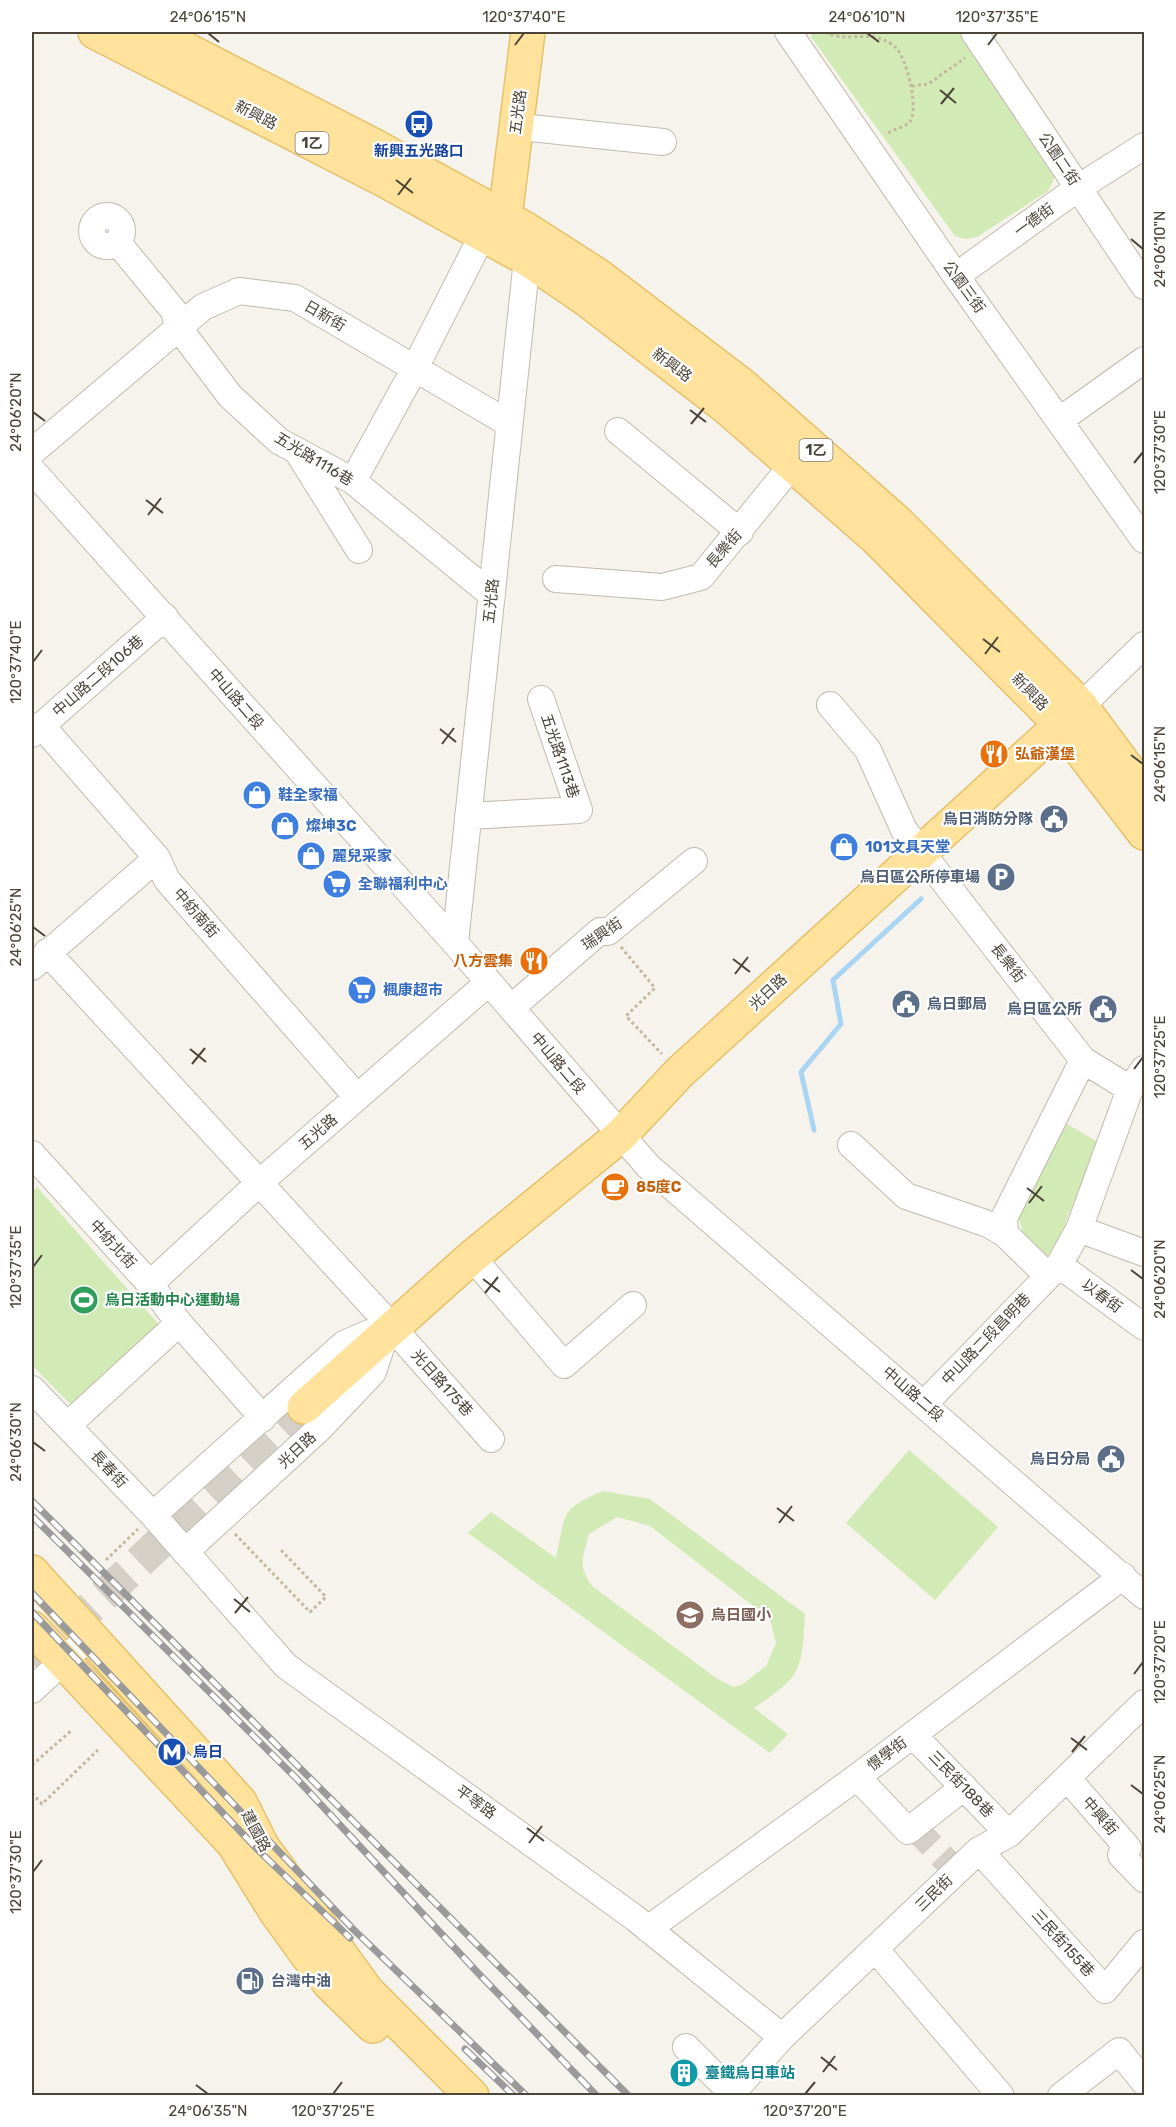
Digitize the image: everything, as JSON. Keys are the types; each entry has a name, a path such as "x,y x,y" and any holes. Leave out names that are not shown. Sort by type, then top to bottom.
{"main road":[{"name":"新興路","path":"95,32 386,181 599,276 758,400 896,521 1071,715 1144,791"},
{"name":"新興路","path":"152,32 373,145 510,235 587,300 671,364 793,464 1071,715 1144,833"},
{"name":"五光路","path":"510,235 529,33"},
{"name":"五光路","path":"510,235 531,128 529,33"},
{"name":"光日路","path":"304,1407 472,1257 620,1136 680,1072 1071,715"},
{"name":"建國路","path":"32,1572 240,1802 268,1855 366,1991 472,2096"},
{"name":"建國路","path":"33,1633 233,1843 276,1912 330,1984 443,2096"}],"street":[{"name":"公園三街","path":"788,32 956,276 1144,540"},
{"name":"公園二街","path":"972,43 1078,188 1144,286"},
{"path":"531,128 663,142"},
{"name":"一德街","path":"956,276 1078,188 1144,146"},
{"path":"353,481 415,368 510,235"},
{"name":"五光路","path":"455,943 508,423 510,235"},
{"name":"五光路1116巷","path":"118,243 174,310 178,327 231,396 279,441 353,481 492,595"},
{"name":"日新街","path":"32,453 203,307 239,291 295,298 508,423"},
{"path":"1060,420 1144,360"},
{"path":"618,431 740,531"},
{"path":"297,449 359,550"},
{"name":"長樂街","path":"556,579 662,587 700,577 793,464"},
{"name":"中山路二段","path":"32,470 455,943 648,1166 925,1403 1144,1596"},
{"name":"中山路二段106巷","path":"36,730 165,617"},
{"name":"光日路","path":"1071,715 1144,645"},
{"name":"五光路1113巷","path":"468,816 579,810 541,699"},
{"name":"長樂街","path":"830,705 868,750 904,830 1083,1060 1137,1079"},
{"name":"中紡南街","path":"36,730 157,858 167,880 357,1097"},
{"path":"39,960 157,858"},
{"name":"瑞興街","path":"511,1008 600,932 608,932 694,861"},
{"name":"光日路175巷","path":"39,960 258,1184 491,1439"},
{"name":"五光路","path":"150,1284 258,1184 488,983"},
{"path":"1005,1234 1004,1218 1083,1060"},
{"name":"中山路二段昌明巷","path":"925,1403 1053,1270 1079,1229 1137,1079"},
{"path":"851,1145 906,1196 988,1224 1053,1270"},
{"name":"中紡北街","path":"32,1154 150,1284 179,1323 263,1418"},
{"path":"1079,1229 1144,1252"},
{"path":"472,1257 564,1365 633,1305"},
{"name":"以春街","path":"1053,1270 1144,1327"},
{"path":"68,1425 179,1323"},
{"name":"光日路","path":"153,1515 344,1344 369,1333 389,1330 373,1372 319,1429 185,1552"},
{"name":"長春街","path":"32,1389 153,1515 185,1552"},
{"name":"平等路","path":"185,1552 286,1666 648,1929 782,2037"},
{"name":"憬學街","path":"648,1929 857,1777 1123,1576"},
{"path":"33,1633 64,1607"},
{"path":"32,1690 90,1636"},
{"name":"三民街","path":"733,2094 782,2037 979,1850 1009,1834 1144,1703"},
{"name":"三民街188巷","path":"913,1735 1009,1834"},
{"path":"857,1777 908,1832 963,1787"},
{"name":"中興街","path":"1068,1779 1128,1848 1121,1855 1144,1880"},
{"name":"三民街155巷","path":"979,1850 1105,1990 1144,1943"},
{"path":"876,1950 1001,2096"},
{"path":"686,2047 733,2094"},
{"path":"1060,2096 1119,2051 1144,2082"}],"path":[{"path":"825,32 840,39 868,37 884,40 897,48 912,86 912,117 908,124 888,133"},
{"path":"912,86 928,84 972,43"},
{"path":"608,932 656,988 626,1016 680,1072"},
{"path":"106,1560 153,1515"},
{"path":"239,1538 310,1612 326,1597 279,1548"},
{"path":"32,1765 72,1730"},
{"path":"32,1793 42,1804 98,1750"}],"green space":[{"path":"812,32 962,32 1057,173 1048,191 977,237 965,239 955,236 811,37"},
{"path":"1062,1121 1098,1142 1066,1221 1065,1234 1045,1259 1024,1237 1016,1208"},
{"name":"烏日活動中心運動場","path":"37,1187 162,1328 74,1408 32,1365 32,1192"},
{"path":"909,1450 998,1527 935,1600 846,1523"},
{"path":"603,1491 650,1499 805,1614 803,1648 796,1670 782,1688 754,1708 788,1734 770,1753 468,1533 491,1512 556,1558 566,1515 578,1503","holes":["617,1517 650,1526 770,1619 776,1643 766,1666 743,1684 733,1687 716,1678 592,1586 587,1578 584,1572 583,1555 589,1534"]}],"waterway":[{"path":"814,1130 801,1072 841,1024 833,980 921,899"}],"tunnel":[{"path":"32,1663 304,1407"},
{"path":"914,1827 957,1872"}],"railway":[{"path":"32,1501 629,2096"},
{"path":"32,1516 298,1780 479,1974 597,2096"},
{"path":"32,1593 353,1929 527,2096"},
{"path":"32,1612 257,1849 350,1938"},
{"path":"465,2049 514,2096"}],"place":[{"name":"新興五光路口","path":"419,124"},
{"name":"弘爺漢堡","path":"994,754"},
{"name":"鞋全家福","path":"257,795"},
{"name":"烏日消防分隊","path":"1054,819"},
{"name":"燦坤3C","path":"285,826"},
{"name":"101文具天堂","path":"844,847"},
{"name":"麗兒采家","path":"311,856"},
{"name":"烏日區公所停車場","path":"1001,877"},
{"name":"全聯福利中心","path":"337,884"},
{"name":"八方雲集","path":"534,961"},
{"name":"楓康超市","path":"362,990"},
{"name":"烏日郵局","path":"906,1004"},
{"name":"烏日區公所","path":"1103,1009"},
{"name":"85度C","path":"615,1187"},
{"name":"烏日活動中心運動場","path":"84,1300"},
{"name":"烏日分局","path":"1111,1459"},
{"name":"烏日國小","path":"690,1615"},
{"name":"烏日","path":"172,1752"},
{"name":"台灣中油","path":"250,1981"},
{"name":"臺鐵烏日車站","path":"684,2073"}]}
